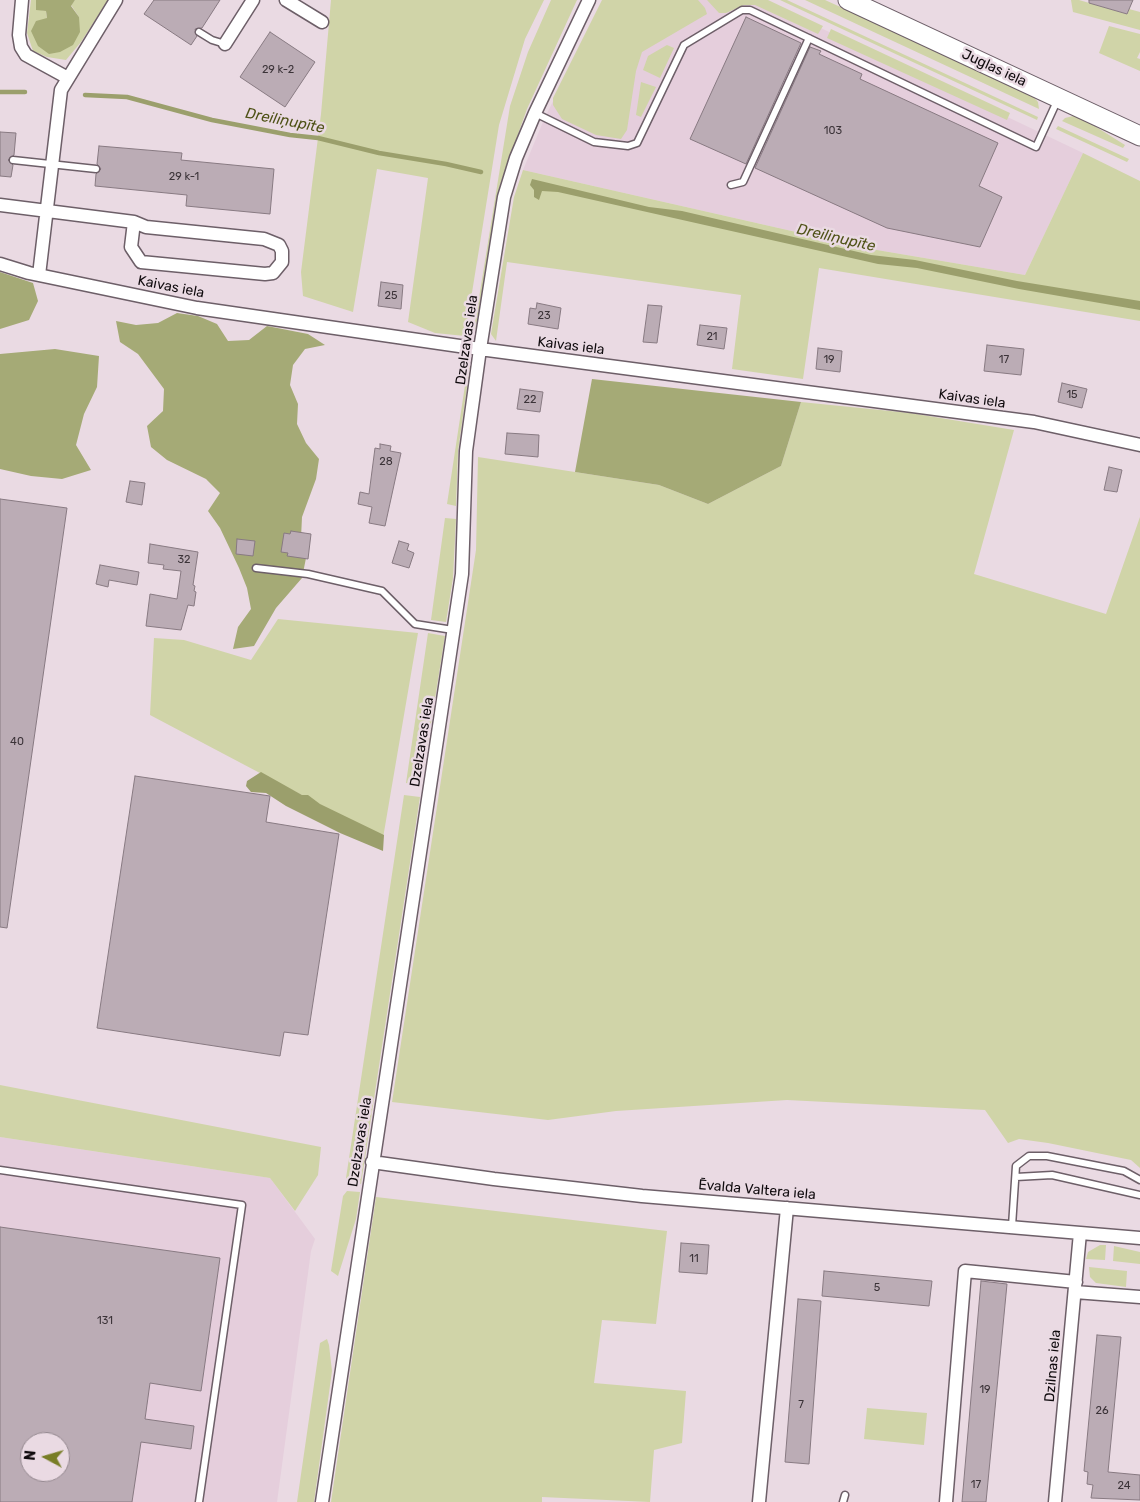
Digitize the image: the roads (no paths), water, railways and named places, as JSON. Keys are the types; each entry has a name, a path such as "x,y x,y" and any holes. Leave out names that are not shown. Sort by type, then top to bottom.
{"main road":[{"name":"Juglas iela","path":"848,0 1140,136"}],"street":[{"path":"22,0 19,35 21,47 26,55 68,78"},
{"path":"40,275 62,90 116,0"},
{"path":"225,44 253,0"},
{"path":"286,0 322,22"},
{"name":"Dzelzavas iela","path":"322,1502 462,574 466,459 480,349 504,197 516,158 535,113 589,0"},
{"path":"0,205 134,222 146,227 264,240 279,245 283,256 282,262 273,273 265,274 141,262 131,247 134,222"},
{"name":"Kaivas iela","path":"0,264 40,275 197,308 480,349 1034,422 1140,445"},
{"name":"Ēvalda Valtera iela","path":"372,1162 494,1179 642,1196 1140,1238"},
{"path":"759,1502 787,1208"},
{"name":"Dzilnas iela","path":"1055,1502 1080,1233"},
{"path":"946,1502 964,1271 1140,1297"}],"lane":[{"path":"535,113 594,142 628,146 638,143 684,46 732,14 750,10 1036,147 1059,98"},
{"path":"199,32 212,40 225,44"},
{"path":"731,185 742,182 809,38"},
{"path":"13,160 96,169"},
{"path":"256,568 308,574 382,591 415,624 454,630"},
{"path":"1012,1226 1016,1166 1029,1156 1047,1156 1124,1171 1140,1180"},
{"path":"0,1170 242,1205 199,1502"},
{"path":"1016,1177 1052,1175 1140,1195"}],"waterway":[{"name":"Dreiliņupīte","path":"0,92 25,92"},
{"name":"Dreiliņupīte","path":"85,95 127,97 212,120 290,135 318,138 379,153 481,172"}]}
